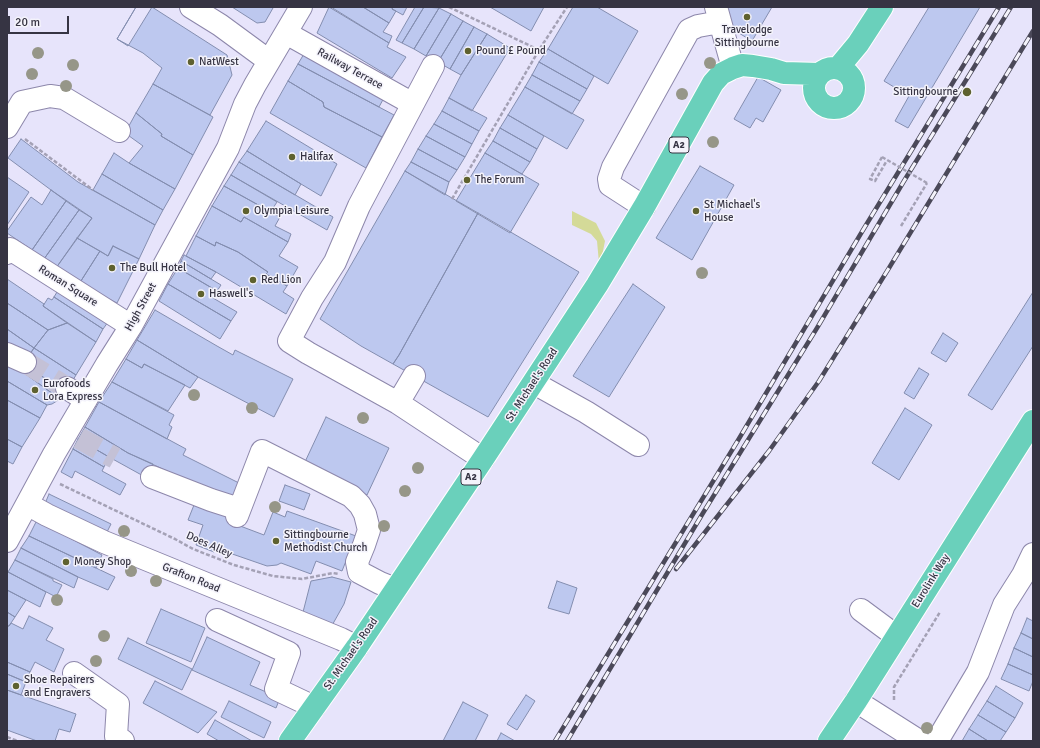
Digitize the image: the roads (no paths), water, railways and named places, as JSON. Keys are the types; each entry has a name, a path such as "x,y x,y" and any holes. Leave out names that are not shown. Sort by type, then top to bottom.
{"main road":[{"path":"858,44 854,94 851,100 840,107 827,107 817,98 814,85 816,79 829,71 858,44 882,7"},
{"name":"St. Michael's Road","path":"290,741 357,647 597,285 644,207 713,83 721,74 742,65 771,69 784,73 829,71"},
{"path":"829,71 845,71 850,75 854,87"},
{"name":"St. Michael's Road","path":"784,73 817,98"},
{"name":"Eurolink Way","path":"829,741 856,701 1033,421"}],"street":[{"path":"191,7 269,62"},
{"name":"High Street","path":"7,541 42,475 73,435 86,400 131,326 228,148 246,104 301,7"},
{"path":"644,207 610,185 609,179 613,166 689,30 718,15 733,68"},
{"name":"Railway Terrace","path":"286,33 413,104"},
{"path":"434,66 358,206 335,262 312,298 289,341 398,403 483,459"},
{"path":"7,127 22,102 50,96 64,98 119,131"},
{"name":"Roman Square","path":"7,253 10,249 131,326"},
{"path":"398,403 414,376"},
{"path":"534,382 586,412 638,445"},
{"path":"67,388 86,400"},
{"path":"152,477 211,500 238,513 262,451 351,496 360,505 365,514 369,530 357,562 359,572 395,589"},
{"name":"Grafton Road","path":"27,504 104,542 334,636 357,647"},
{"path":"937,741 978,672 1004,605 1023,575 1033,554"},
{"path":"861,610 896,636"},
{"path":"217,620 289,653 276,689 314,707"},
{"path":"74,673 118,704 114,740"},
{"path":"856,701 919,741"}],"tunnel":[{"path":"25,362 67,388"},
{"path":"79,438 115,458"}],"railway":[{"path":"555,741 999,7"},
{"path":"567,741 703,513 1011,7"},
{"path":"676,569 769,451 819,381 1033,31"}],"place":[{"name":"Travelodge Sittingbourne","path":"747,17"},
{"name":"Pound £ Pound","path":"468,51"},
{"name":"NatWest","path":"191,62"},
{"name":"Sittingbourne","path":"967,92"},
{"name":"Halifax","path":"292,157"},
{"name":"The Forum","path":"467,180"},
{"name":"Olympia Leisure","path":"246,211"},
{"name":"St Michael's House","path":"696,211"},
{"name":"The Bull Hotel","path":"112,268"},
{"name":"Red Lion","path":"253,280"},
{"name":"Haswell's","path":"201,294"},
{"name":"Eurofoods Lora Express","path":"35,390"},
{"name":"Sittingbourne Methodist Church","path":"276,541"},
{"name":"Money Shop","path":"66,562"},
{"name":"Shoe Repairers and Engravers","path":"16,686"}]}
